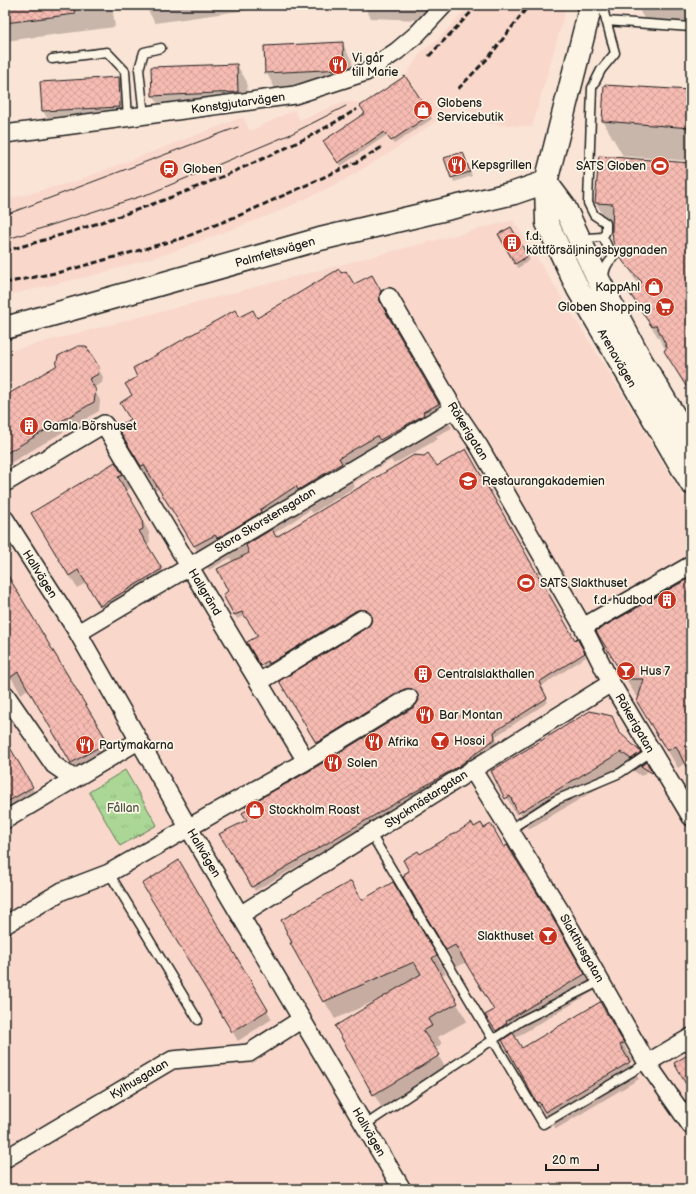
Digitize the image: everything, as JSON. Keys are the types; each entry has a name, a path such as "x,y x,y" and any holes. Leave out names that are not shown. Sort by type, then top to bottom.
{"main road":[{"name":"Arenavägen","path":"591,5 546,182 547,223 597,269 624,370 691,483"},
{"name":"Arenavägen","path":"546,182 564,206 577,234 597,269 642,362 691,444"},
{"name":"Palmfeltsvägen","path":"5,328 320,239 514,193 546,182"}],"street":[{"name":"Konstgjutarvägen","path":"5,134 295,95 366,72 397,51 412,38 444,5"},
{"name":"Rökerigatan","path":"389,297 454,409 479,446 583,627 611,683 691,817"},
{"name":"Stora Skorstensgatan","path":"78,633 454,409"},
{"name":"Hallgränd","path":"5,483 104,424 190,565 306,761"},
{"name":"Hallvägen","path":"5,518 78,633 188,827 402,1189"},
{"path":"583,627 691,565"},
{"path":"259,682 362,619"},
{"name":"Styckmästargatan","path":"240,915 611,683"},
{"path":"5,694 54,765 73,778"},
{"path":"5,925 62,890 109,873 306,761 409,698"},
{"path":"5,820 73,778 100,765 138,741"},
{"name":"Slakthusgatan","path":"472,769 508,830 561,912 647,1063 691,1126"},
{"name":"Kylhusgatan","path":"5,1159 172,1060 249,1053 302,1019"},
{"path":"647,1063 691,1037"}],"lane":[{"path":"597,269 603,237 606,230 606,223 594,215 588,203 592,88 601,70 615,53 602,5"},
{"path":"606,21 691,27"},
{"path":"136,117 139,69 144,52 162,48"},
{"path":"52,59 107,52 125,71 136,117"},
{"path":"577,234 587,238 603,237"},
{"path":"508,830 556,800 620,773 651,752"},
{"path":"371,834 543,1124 647,1063"},
{"path":"109,873 198,1020"},
{"path":"365,1125 521,1021 601,981"}],"shaded area":[{"path":"470,5 567,5 532,127 482,123 464,102 394,150 343,181 280,211 172,252 98,274 5,296 5,200 76,181 243,117 250,131 294,110 300,120 344,102 358,102 363,111 405,76 422,51 437,40"},
{"path":"513,220 620,390 691,510 691,1189 5,1189 5,352"}],"green space":[{"name":"Fållan","path":"125,770 157,825 120,846 89,792"}],"building":[{"path":"5,5 74,5 75,14 5,23"},
{"path":"343,42 344,69 265,73 264,46"},
{"path":"237,64 238,92 152,96 151,67"},
{"path":"405,76 431,114 391,141 384,132 338,163 323,141 365,113 360,106"},
{"path":"119,77 120,107 42,111 40,82"},
{"path":"604,85 691,90 691,128 602,121"},
{"path":"463,152 470,172 451,178 444,158"},
{"name":"Globen Shopping","path":"599,156 691,163 691,394 664,351 667,347 656,325 652,327 628,291 642,282 624,263 621,258 623,254 622,250 616,248 613,242 613,204 595,203"},
{"name":"f.d. köttförsäljningsbyggnaden","path":"511,227 528,256 515,264 498,234"},
{"path":"339,269 341,273 346,271 354,284 372,275 381,291 379,297 380,302 439,404 423,412 424,415 380,440 377,436 339,458 342,463 298,490 296,486 260,510 261,512 222,536 217,538 215,535 194,546 144,465 141,466 117,427 130,419 120,403 132,395 125,384 137,377 133,368 235,310 239,317 253,310 257,318"},
{"name":"Gamla Börshuset","path":"78,346 86,346 99,367 98,374 89,379 96,390 94,402 5,454 5,396 56,366 58,356"},
{"name":"Centralslakthallen","path":"466,449 575,640 577,638 585,653 539,682 547,698 494,732 495,739 459,766 252,887 219,834 247,820 242,813 250,808 248,805 311,770 414,707 418,702 419,697 413,689 404,689 316,743 279,681 367,628 371,623 371,614 366,610 357,610 269,664 267,661 260,666 247,642 258,636 242,612 234,615 223,595 228,591 217,569 249,553 246,545 272,529 276,537 414,455 424,456 428,453 437,466"},
{"path":"115,462 123,475 118,477 142,518 143,529 139,531 162,569 100,606 78,570 69,576 31,513"},
{"path":"5,571 108,742 71,763 18,672 10,678 5,669"},
{"path":"691,577 691,777 676,746 667,751 637,702 644,679 625,679 596,631"},
{"path":"590,711 612,716 619,732 641,752 631,759 621,752 518,813 510,796 505,799 491,771"},
{"path":"5,739 33,787 5,803"},
{"path":"646,762 653,772 652,773 641,766"},
{"path":"472,823 474,827 481,823 484,828 491,824 504,847 507,845 552,917 585,974 506,1021 507,1023 496,1031 485,1015 494,1010 455,945 446,950 403,877 405,876 404,874 409,871 403,860 418,851 420,854"},
{"path":"179,860 268,1010 232,1032 142,884"},
{"path":"351,881 362,900 393,882 437,955 432,958 458,1003 428,1019 432,1026 423,1031 440,1055 373,1095 335,1026 421,974 414,962 323,1002 290,943 292,943 281,920"},
{"path":"600,1002 624,1043 620,1045 630,1062 545,1112 539,1102 537,1103 502,1040 513,1033 522,1048"},
{"path":"691,1053 691,1093 674,1063"}],"tram line":[{"path":"5,240 151,193 291,134 346,106"},
{"path":"5,215 238,127"}],"railway":[{"path":"429,56 478,5"},
{"path":"458,89 489,57 529,5"},
{"path":"5,251 65,234 184,192 286,148 329,126 357,109"},
{"path":"5,283 65,271 183,238 245,213 357,162 384,146"}],"place":[{"name":"Vi går till Marie","path":"338,65"},
{"name":"Globens Servicebutik","path":"423,110"},
{"name":"Kepsgrillen","path":"457,165"},
{"name":"SATS Globen","path":"660,166"},
{"name":"Globen","path":"169,169"},
{"name":"f.d. köttförsäljningsbyggnaden","path":"512,243"},
{"name":"KappAhl","path":"654,287"},
{"name":"Globen Shopping","path":"665,307"},
{"name":"Gamla Börshuset","path":"29,426"},
{"name":"Restaurangakademien","path":"468,481"},
{"name":"SATS Slakthuset","path":"526,583"},
{"name":"f.d. hudbod","path":"667,600"},
{"name":"Hus 7","path":"626,671"},
{"name":"Centralslakthallen","path":"423,674"},
{"name":"Bar Montan","path":"425,715"},
{"name":"Hosoi","path":"440,741"},
{"name":"Afrika","path":"374,742"},
{"name":"Partymakarna","path":"85,745"},
{"name":"Solen","path":"333,763"},
{"name":"Stockholm Roast","path":"255,810"},
{"name":"Slakthuset","path":"548,936"}]}
